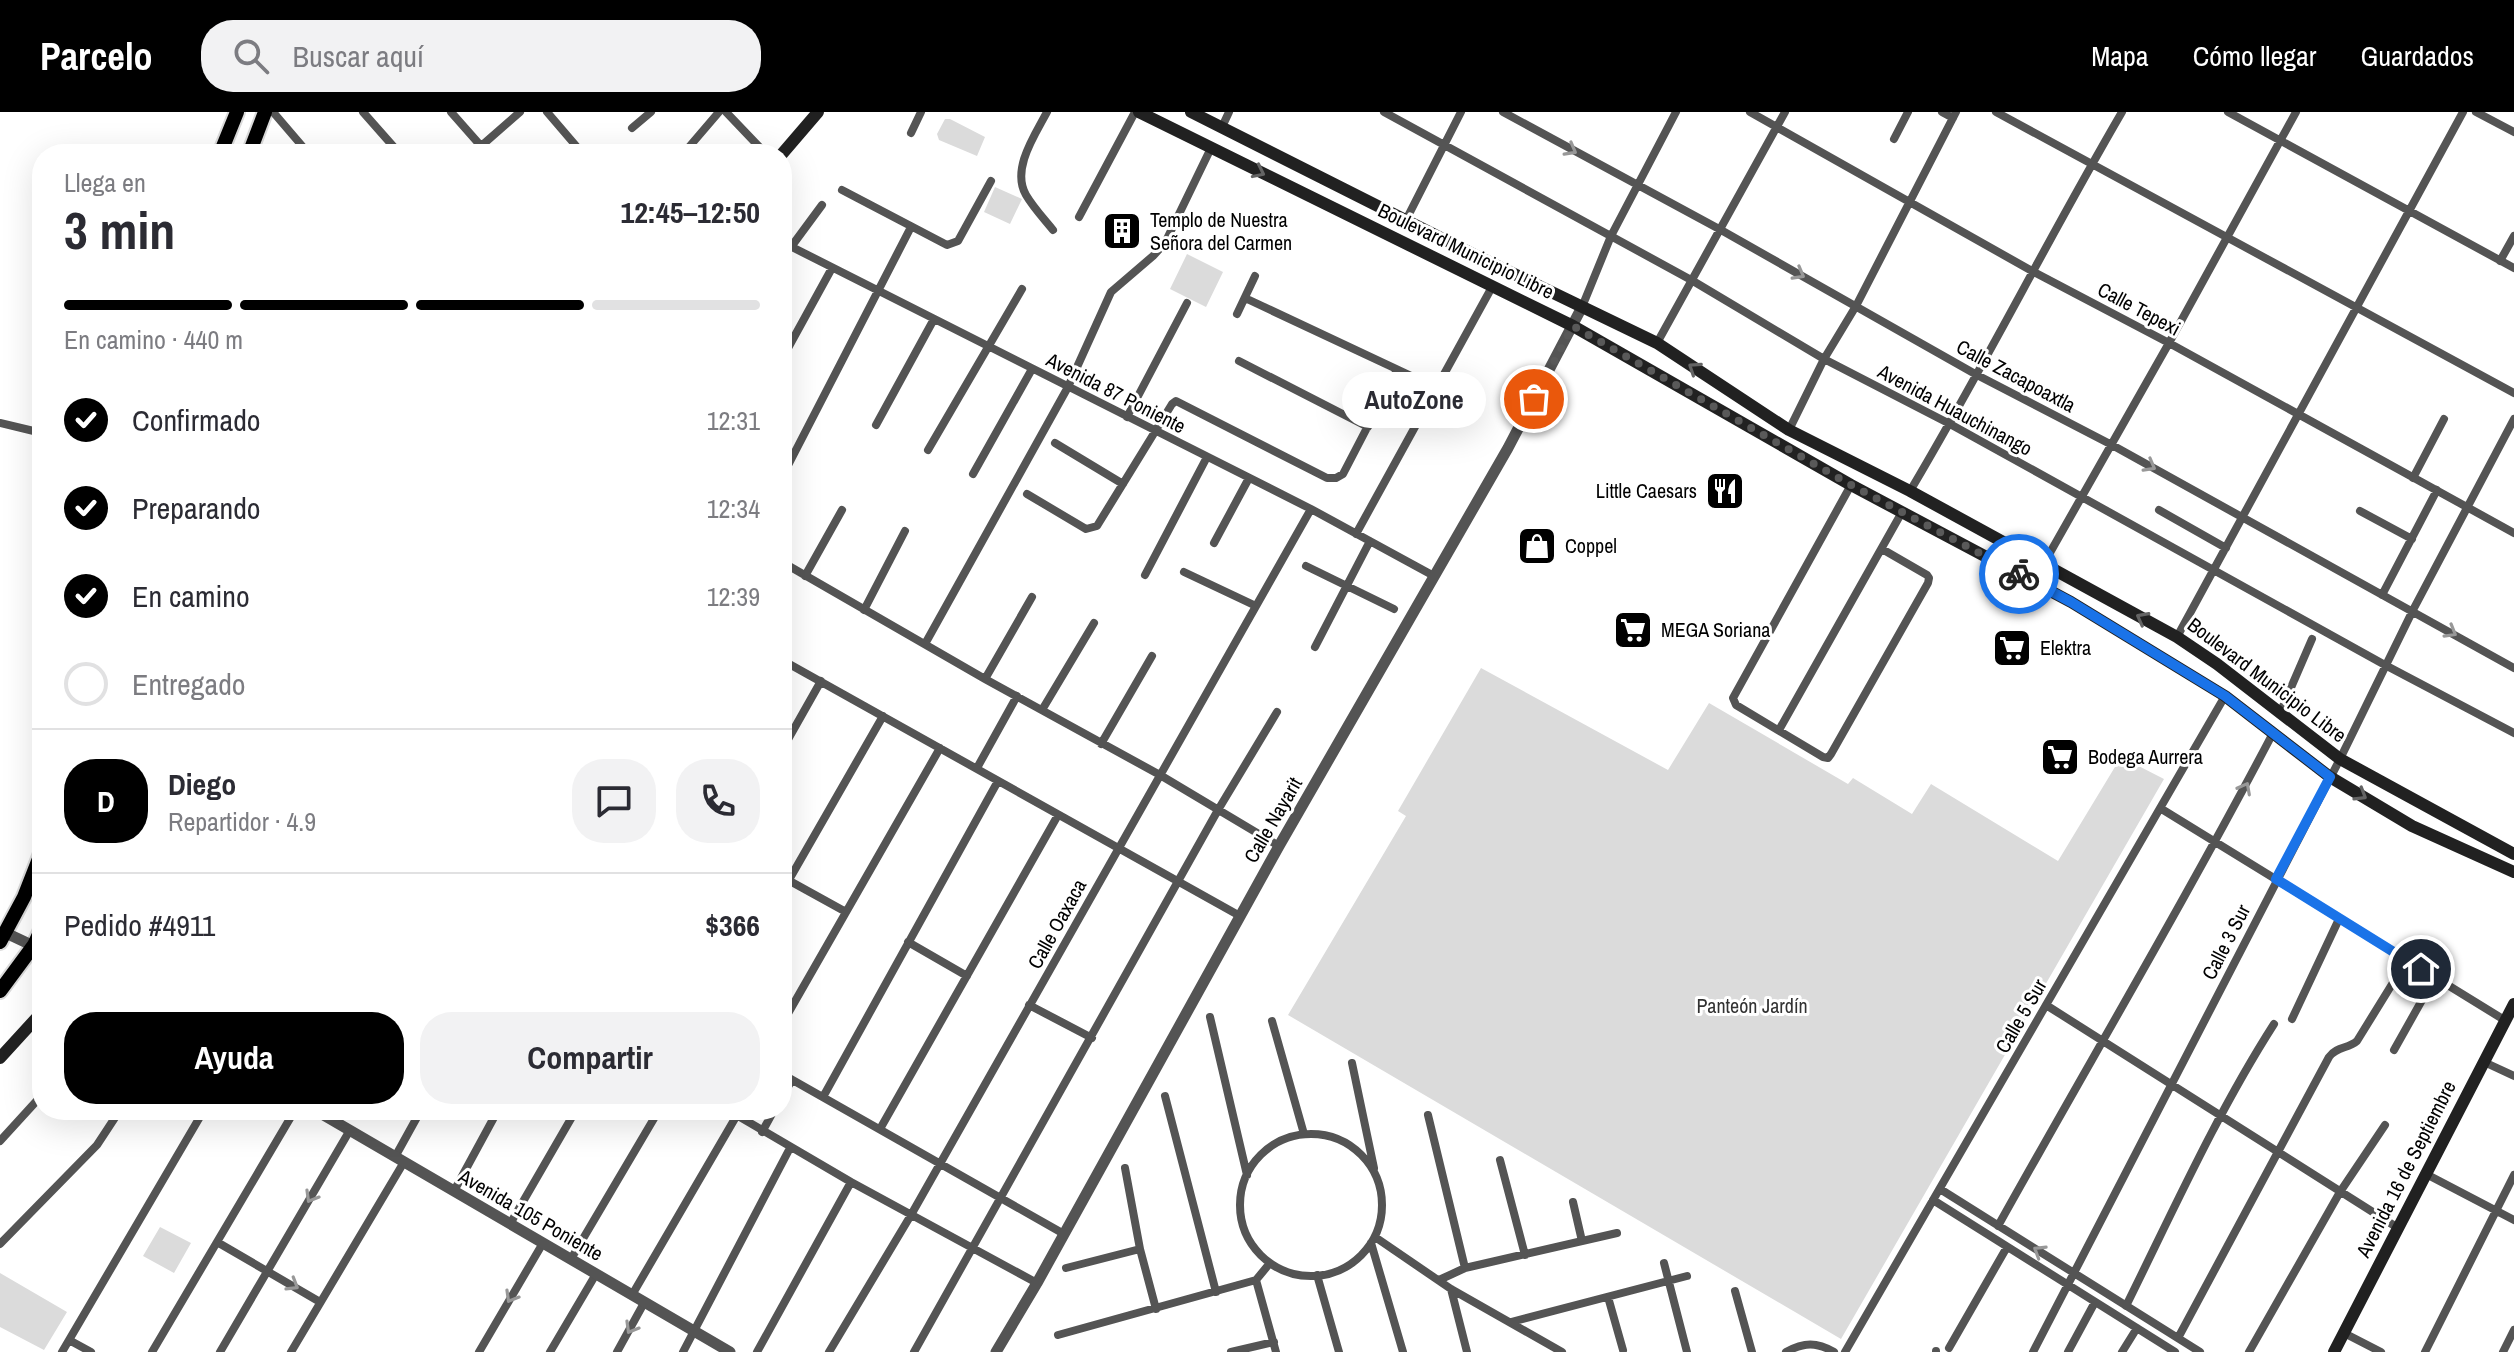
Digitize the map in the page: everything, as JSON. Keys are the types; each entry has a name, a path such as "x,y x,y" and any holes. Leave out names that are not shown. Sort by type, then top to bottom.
{"main road":[{"path":"224,144 237,112"},
{"path":"253,144 265,112"},
{"path":"791,144 818,112"},
{"name":"Boulevard Municipio Libre","path":"1137,112 1573,326 1851,485 2071,602 2225,696 2330,777 2412,826 2514,872"},
{"name":"Boulevard Municipio Libre","path":"1191,112 1657,343 1789,430 1910,491 2177,637 2340,759 2514,854"},
{"path":"2,939 32,877"},
{"path":"0,991 32,955"},
{"name":"Avenida 16 de Septiembre","path":"2334,1352 2514,1004"},
{"path":"0,1058 32,1023"}],"street":[{"path":"273,112 300,144"},
{"path":"363,112 391,144"},
{"path":"451,112 479,144"},
{"path":"483,144 520,112"},
{"path":"547,112 574,144"},
{"path":"632,128 651,112"},
{"path":"692,144 719,112"},
{"path":"726,112 756,144"},
{"path":"911,133 921,112"},
{"path":"1047,112 1028,148 1022,176 1025,194 1053,230"},
{"path":"1079,217 1137,112"},
{"path":"1222,127 1229,112"},
{"name":"Avenida Huauchinango","path":"1384,112 1693,281 1824,359 1950,424 2514,733"},
{"path":"1406,220 1461,112"},
{"name":"Calle Zacapoaxtla","path":"1503,112 2514,668"},
{"path":"1582,307 1611,236 1676,112"},
{"name":"Calle Tepexi","path":"1750,112 2032,271 2514,533"},
{"path":"1657,343 1785,112"},
{"path":"1894,139 1908,112"},
{"path":"1789,430 1954,115 1942,112"},
{"path":"1996,112 2514,393"},
{"path":"1910,491 2122,112"},
{"path":"2228,112 2514,268"},
{"path":"2043,565 2296,112"},
{"path":"2177,637 2463,112"},
{"path":"2476,112 2514,132"},
{"path":"925,644 1068,387 1111,292 1165,243 1211,148"},
{"path":"842,190 947,245 958,241 991,181"},
{"path":"792,238 822,205"},
{"path":"792,458 911,227"},
{"path":"2500,261 2514,236"},
{"name":"Avenida 87 Poniente","path":"792,249 1311,509 1434,576"},
{"path":"792,341 832,268"},
{"path":"1237,314 1255,276"},
{"path":"1356,534 1492,287"},
{"path":"928,450 1022,289"},
{"path":"1245,298 1422,381"},
{"path":"1127,417 1187,303"},
{"name":"Calle Nayarit","path":"996,1352 1279,846 1508,448 1582,307"},
{"path":"876,425 934,319"},
{"path":"1239,361 1368,427"},
{"path":"973,474 1032,369"},
{"path":"1027,494 1086,529 1097,526 1176,401 1327,478 1336,478 1343,474 1397,370"},
{"path":"2413,478 2444,419"},
{"name":"Calle 3 Sur","path":"2033,1352 2514,419"},
{"path":"0,423 32,431"},
{"path":"1055,443 1123,484"},
{"path":"1145,575 1207,457"},
{"path":"1214,543 1249,478"},
{"path":"1851,485 1733,698 1733,702 1828,758 1929,578 1882,549"},
{"path":"2382,595 2437,490"},
{"name":"Calle Oaxaca","path":"829,1352 911,1215 1311,509"},
{"path":"805,576 842,510"},
{"path":"2159,510 2226,548"},
{"path":"2360,511 2412,539"},
{"path":"1779,730 1902,512"},
{"path":"864,610 905,531"},
{"path":"1315,647 1370,541"},
{"path":"1306,566 1394,609"},
{"path":"792,568 1160,775 1279,846"},
{"path":"1184,572 1256,606"},
{"path":"985,679 1032,597"},
{"path":"1042,710 1094,623"},
{"path":"2280,713 2312,639"},
{"path":"1101,744 1152,656"},
{"path":"792,665 1240,916"},
{"path":"792,732 821,681"},
{"path":"977,768 1017,696"},
{"name":"Calle 5 Sur","path":"1845,1352 2225,696"},
{"path":"914,1352 1177,881 1277,712"},
{"path":"792,873 883,716"},
{"path":"1998,1226 2101,1040 2216,843 2273,733"},
{"path":"792,1006 940,748"},
{"path":"823,1097 998,781"},
{"path":"2160,808 2506,1021"},
{"path":"880,1129 1058,815"},
{"path":"792,882 846,912"},
{"path":"2292,1019 2339,919"},
{"path":"2,939 32,946"},
{"path":"908,942 967,976"},
{"path":"2178,1338 2329,1057 2337,1049 2357,1041 2407,960"},
{"path":"2394,1050 2435,977"},
{"path":"1029,1005 1092,1038"},
{"path":"2046,1005 2398,1228"},
{"path":"1210,1017 1247,1175"},
{"path":"1272,1021 1304,1134"},
{"path":"2126,1306 2220,1116 2274,1024"},
{"path":"2484,1062 2514,1076"},
{"path":"1352,1063 1383,1206 1381,1222 1363,1254 1342,1269 1317,1275 1292,1273 1270,1263 1252,1243 1241,1218 1240,1200 1247,1175 1259,1156 1291,1136 1330,1137 1353,1147 1376,1174"},
{"path":"792,1080 1064,1234"},
{"path":"1165,1096 1216,1292"},
{"path":"0,1141 32,1106"},
{"path":"1428,1115 1465,1268"},
{"path":"0,1244 97,1145 113,1120"},
{"path":"62,1352 198,1120"},
{"path":"152,1352 289,1120"},
{"name":"Avenida 105 Poniente","path":"332,1120 730,1352"},
{"path":"291,1352 399,1160 417,1120"},
{"path":"454,1191 493,1120"},
{"path":"510,1224 570,1120"},
{"path":"571,1259 653,1120"},
{"path":"632,1295 728,1120"},
{"path":"744,1120 1037,1283"},
{"path":"762,1132 769,1120"},
{"path":"2249,1352 2340,1192 2385,1125"},
{"path":"220,1352 350,1130"},
{"path":"683,1352 790,1148"},
{"path":"1500,1160 1525,1255"},
{"path":"1125,1168 1140,1249 1156,1309"},
{"path":"2426,1174 2514,1220"},
{"path":"2425,1352 2514,1175"},
{"path":"757,1352 851,1182"},
{"path":"1940,1189 2200,1352"},
{"path":"1933,1200 2170,1351"},
{"path":"1573,1202 1582,1241"},
{"path":"1439,1280 1465,1268 1617,1233"},
{"path":"1373,1240 1562,1352"},
{"path":"1373,1240 1403,1352"},
{"path":"217,1242 320,1302"},
{"path":"479,1352 543,1243"},
{"path":"1949,1348 2007,1247"},
{"path":"1066,1268 1140,1249"},
{"path":"1058,1335 1256,1280 1270,1263"},
{"path":"1664,1263 1687,1352"},
{"path":"550,1352 596,1274"},
{"path":"1317,1275 1339,1352"},
{"path":"1511,1322 1687,1276"},
{"path":"1231,1352 1275,1347 1256,1280"},
{"path":"1451,1289 1467,1352"},
{"path":"1735,1291 1752,1352"},
{"path":"1608,1297 1623,1350"},
{"path":"2068,1352 2095,1302"},
{"path":"617,1352 644,1303"},
{"path":"2122,1352 2137,1328"},
{"path":"2503,1352 2514,1330"},
{"path":"2344,1333 2381,1352"},
{"path":"69,1340 91,1352"},
{"path":"1786,1352 1812,1343 1834,1352"}],"green space":[{"path":"945,119 985,137 977,156 939,140 937,134"},
{"path":"995,187 1022,199 1010,224 984,212"},
{"path":"1187,254 1223,272 1206,307 1170,289"},
{"name":"Panteón Jardín","path":"1481,668 1668,770 1709,703 1848,784 1853,778 1912,814 1931,784 2058,861 2121,757 2164,779 1841,1339 1288,1015 1406,816 1398,811"},
{"path":"160,1227 191,1243 174,1273 143,1256"},
{"path":"0,1273 67,1312 44,1350 0,1327"}],"way so far":[{"path":"1534,399 1573,326 1851,485 2019,574"}],"place":[{"name":"Templo de Nuestra Señora del Carmen","path":"1122,231"},
{"name":"AutoZone","path":"1534,399"},
{"name":"Little Caesars","path":"1725,491"},
{"name":"Coppel","path":"1537,546"},
{"name":"MEGA Soriana","path":"1633,630"},
{"name":"Elektra","path":"2012,648"},
{"name":"Bodega Aurrera","path":"2060,757"}],"route":[{"path":"2019,574 2071,602 2225,696 2330,777 2276,879 2421,969"}]}
